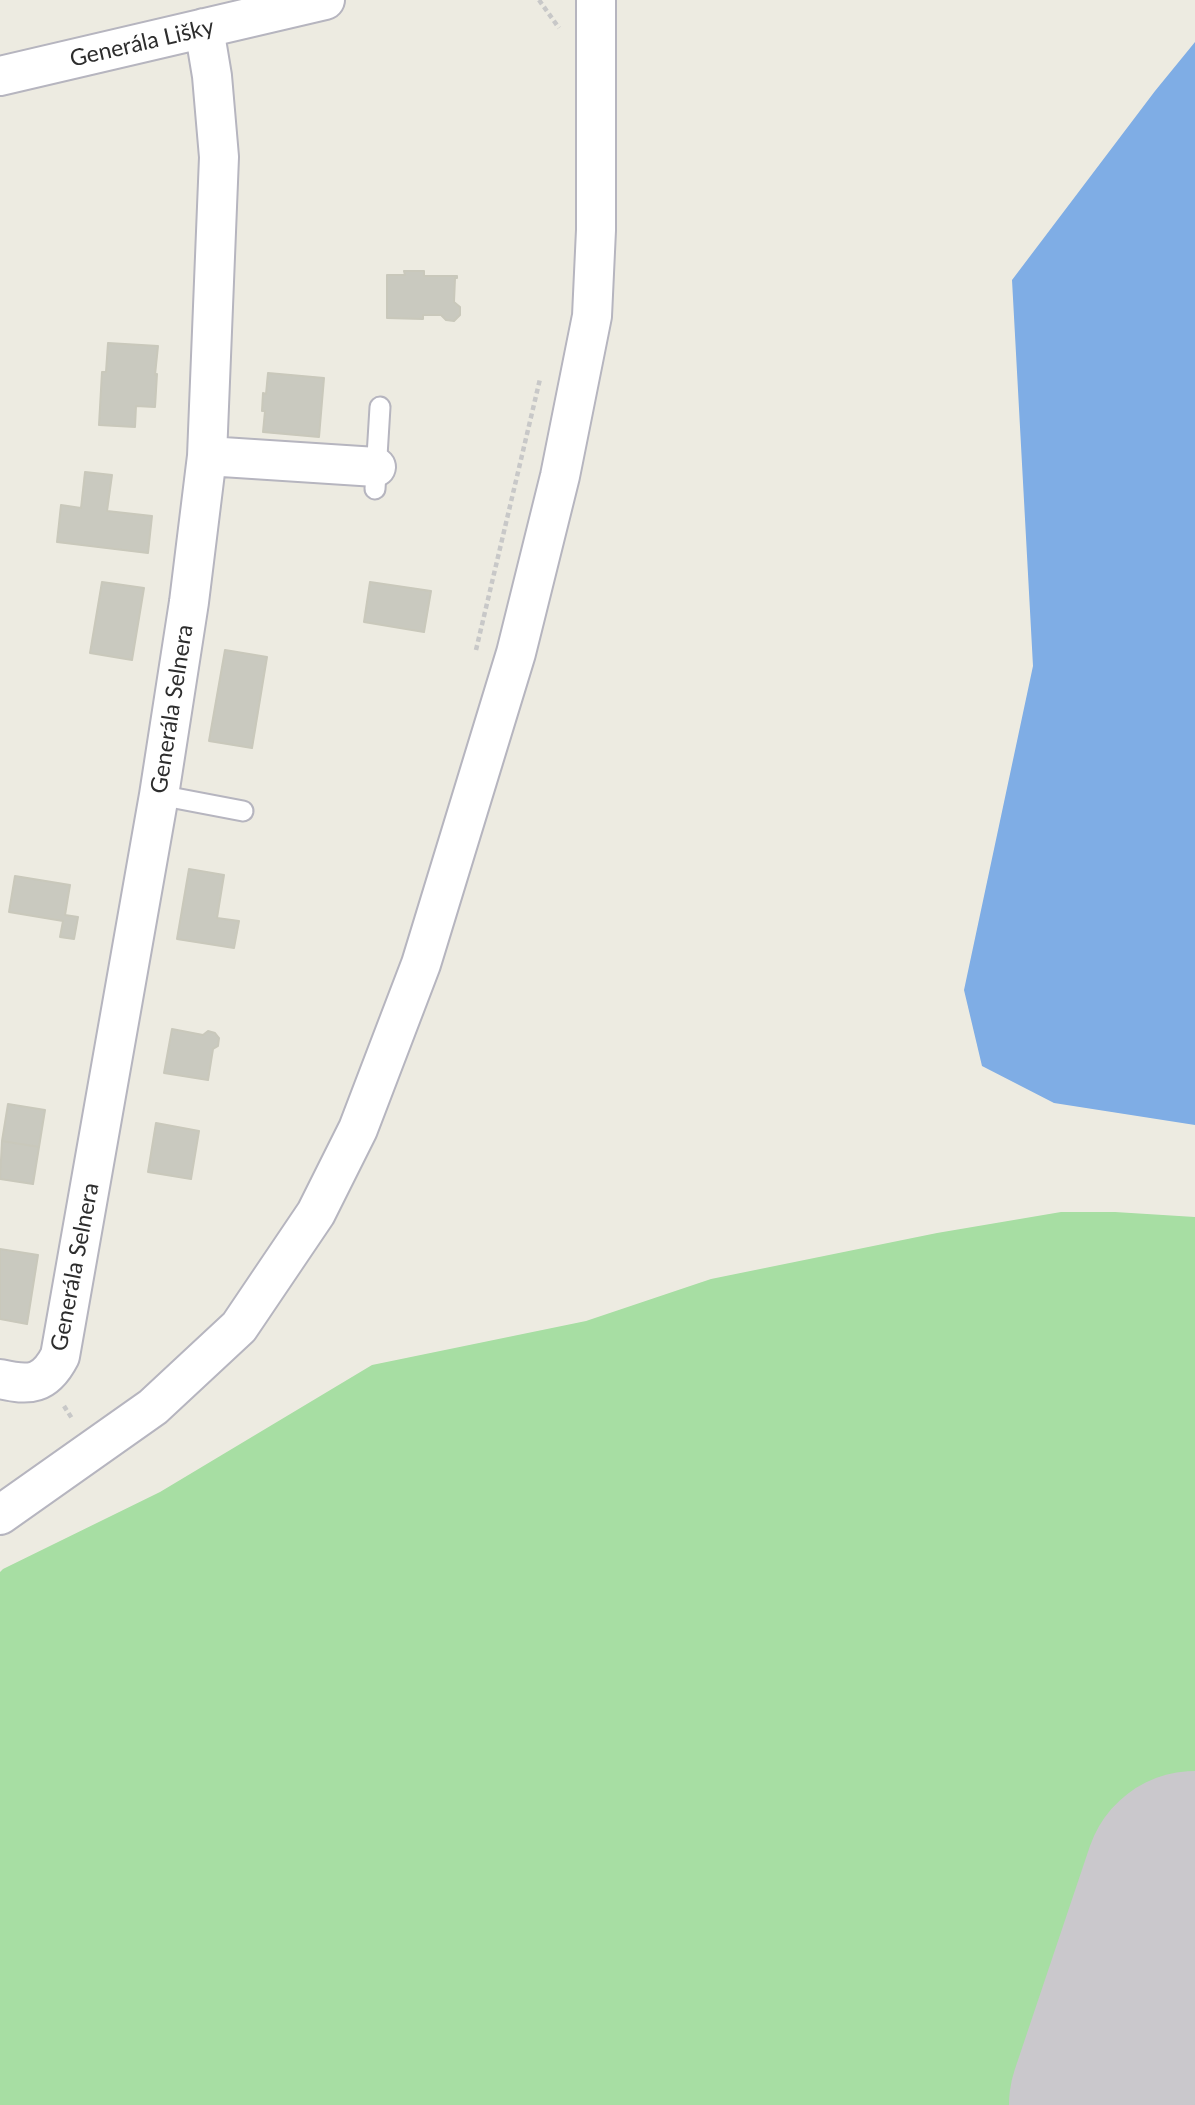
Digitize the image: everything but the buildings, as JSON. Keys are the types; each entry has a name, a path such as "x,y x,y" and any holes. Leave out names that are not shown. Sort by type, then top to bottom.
{"street":[{"name":"Generála Lišky","path":"0,76 326,0"},
{"path":"0,1516 153,1407 239,1327 316,1213 358,1129 421,964 516,653 560,476 592,316 596,230 596,0"},
{"name":"Generála Selnera","path":"0,1379 32,1383 45,1378 60,1356 159,795 189,603 207,456 219,157 212,76 204,28"},
{"path":"207,456 375,478"}],"lane":[{"path":"375,478 380,407"},
{"path":"159,795 243,811"}],"path":[{"path":"539,0 564,36"},
{"path":"474,659 542,368"},
{"path":"63,1427 83,1412"}],"green space":[{"path":"1061,1212 1195,1217 1195,2105 0,2105 0,1572 3,1569 160,1492 372,1365 586,1321 711,1279 937,1233"}],"water":[{"path":"1195,42 1195,1125 1054,1103 982,1066 964,990 1033,666 1012,280"}],"runway":[{"path":"1120,2105 1195,1882"}]}
